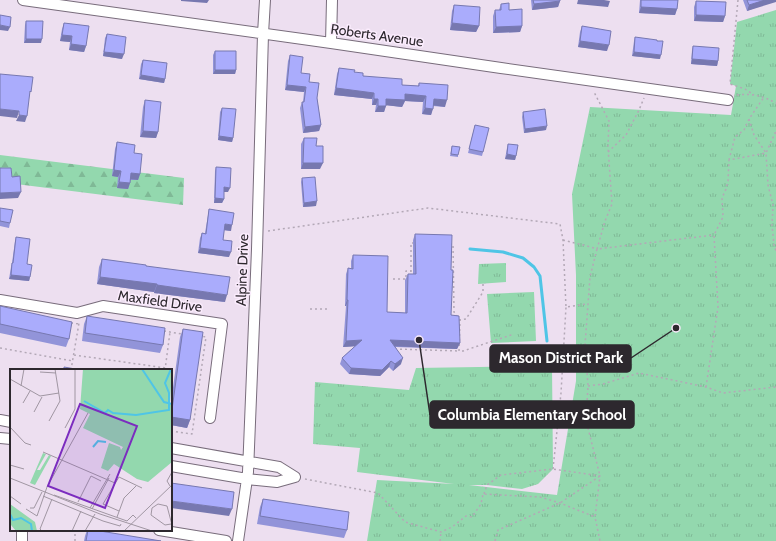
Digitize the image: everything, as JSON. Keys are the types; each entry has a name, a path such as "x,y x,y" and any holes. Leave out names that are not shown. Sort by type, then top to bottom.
{"street":[{"name":"Roberts Avenue","path":"23,0 152,17 728,100"},
{"name":"Alpine Drive","path":"238,541 248,462 257,249 262,34 265,0"},
{"path":"331,43 332,0"},
{"name":"Maxfield Drive","path":"0,300 77,312 103,306 222,324 210,418"},
{"path":"0,420 10,422"},
{"path":"0,438 10,440"},
{"path":"172,448 279,468 296,477"},
{"path":"172,466 247,479 276,482 296,477"},
{"path":"164,531 226,541"}],"path":[{"path":"730,88 738,0"},
{"path":"587,80 599,100 608,121 608,152 612,204 605,221 590,277 584,345 588,386 586,420 600,476 595,517 600,541"},
{"path":"730,84 745,89 754,95"},
{"path":"608,152 626,135 639,110 647,89"},
{"path":"728,100 728,96 739,94 764,97 776,103"},
{"path":"706,387 718,307 714,235 723,217 722,198 726,189 729,160 735,137 744,130 749,119 764,97"},
{"path":"749,119 754,135 766,153"},
{"path":"776,131 766,153 768,185 773,205 772,225 776,251"},
{"path":"729,160 766,153"},
{"path":"268,231 428,208 560,224 563,240 566,307 561,393 553,469"},
{"path":"563,240 597,249 714,235"},
{"path":"411,271 411,243 418,243"},
{"path":"446,244 453,244 454,312 460,320 459,351"},
{"path":"393,279 406,279 406,271 418,273"},
{"path":"460,320 466,319 483,292 483,284"},
{"path":"566,307 587,304"},
{"path":"310,309 327,310"},
{"path":"71,369 80,318"},
{"path":"71,323 79,324"},
{"path":"162,331 184,334"},
{"path":"74,355 166,369 170,332"},
{"path":"395,350 463,351 514,334"},
{"path":"172,432 192,434 206,337 199,336"},
{"path":"0,348 73,361"},
{"path":"588,386 602,384 639,373 706,387 723,393 776,387"},
{"path":"296,477 378,492 405,522 442,532 452,527 466,516 472,517 481,504 483,494 488,485 500,475 553,469 600,476"},
{"path":"495,541 498,530 560,503 600,476"},
{"path":"483,494 540,497 595,517"},
{"path":"440,541 442,532"}],"green space":[{"path":"776,10 776,541 367,541 377,480 454,484 357,472 360,448 313,444 315,382 409,390 416,368 552,366 553,469 538,484 522,489 487,485 469,485 557,495 576,381 576,275 572,194 590,107 731,115 736,86 730,84 737,22"},
{"path":"0,155 184,178 183,205 0,182"},
{"path":"506,263 506,282 478,284 479,264"},
{"path":"534,292 536,341 491,343 487,294"}],"building":[{"path":"533,0 560,0 560,1 534,4"},
{"path":"641,0 678,0 677,9 641,7"},
{"path":"747,0 765,0 749,5"},
{"path":"696,1 726,2 725,16 696,15"},
{"path":"509,3 509,10 522,9 522,26 496,27 495,10 501,10 501,4"},
{"path":"454,5 480,7 479,26 452,23"},
{"path":"0,15 11,17 10,27 0,25"},
{"path":"26,21 43,21 42,39 26,39"},
{"path":"64,23 89,26 86,46 71,44 72,36 62,35"},
{"path":"582,26 611,31 609,45 580,41"},
{"path":"107,34 126,37 124,54 104,52"},
{"path":"635,37 663,41 661,55 634,52"},
{"path":"693,46 719,48 718,61 692,59"},
{"path":"215,51 236,51 236,70 215,70"},
{"path":"290,55 303,57 301,73 310,74 309,82 319,83 317,98 321,125 305,127 302,102 304,102 306,87 287,85"},
{"path":"143,60 167,63 165,79 141,75"},
{"path":"339,68 355,70 354,72 363,73 363,76 402,79 402,85 419,86 419,83 448,85 447,100 434,99 433,109 425,108 426,96 405,94 405,100 386,99 386,106 378,106 378,99 374,99 374,93 336,88"},
{"path":"0,74 33,77 27,116 19,115 19,111 0,109"},
{"path":"145,100 161,102 158,132 143,131"},
{"path":"222,108 236,109 233,138 219,136"},
{"path":"545,109 547,126 525,129 523,112"},
{"path":"475,125 489,128 483,152 469,149"},
{"path":"304,138 317,138 316,146 323,146 323,163 303,163"},
{"path":"117,142 135,145 134,153 142,154 140,174 131,173 130,183 119,182 121,171 114,170"},
{"path":"508,144 518,145 516,156 507,154"},
{"path":"452,146 460,147 458,155 451,154"},
{"path":"216,167 231,168 230,188 224,187 224,199 215,198"},
{"path":"0,168 11,168 12,177 20,176 21,192 0,193"},
{"path":"315,177 317,201 304,203 302,178"},
{"path":"0,208 13,210 10,223 0,221"},
{"path":"209,209 234,213 232,225 225,224 223,240 232,241 231,252 200,248 202,233 206,234"},
{"path":"415,234 452,235 451,270 453,270 451,315 459,316 460,343 390,340 403,358 395,364 391,361 382,370 351,368 342,358 362,340 346,341 348,268 353,269 353,255 388,256 387,312 407,313 408,274 416,274"},
{"path":"16,237 30,239 27,264 32,265 30,277 11,275"},
{"path":"102,259 230,277 227,295 100,277"},
{"path":"0,306 72,322 69,339 0,324"},
{"path":"87,316 165,328 163,345 85,333"},
{"path":"183,329 203,332 190,420 172,417"},
{"path":"64,367 75,369 64,369"},
{"path":"172,483 234,492 232,509 172,501"},
{"path":"263,499 349,512 347,530 260,516"},
{"path":"88,531 100,531 161,541 86,541"}],"waterway":[{"path":"470,249 503,252 523,258 534,267 540,276 547,341"}],"place":[{"name":"Mason District Park","path":"676,328"},
{"name":"Columbia Elementary School","path":"419,340"}]}
